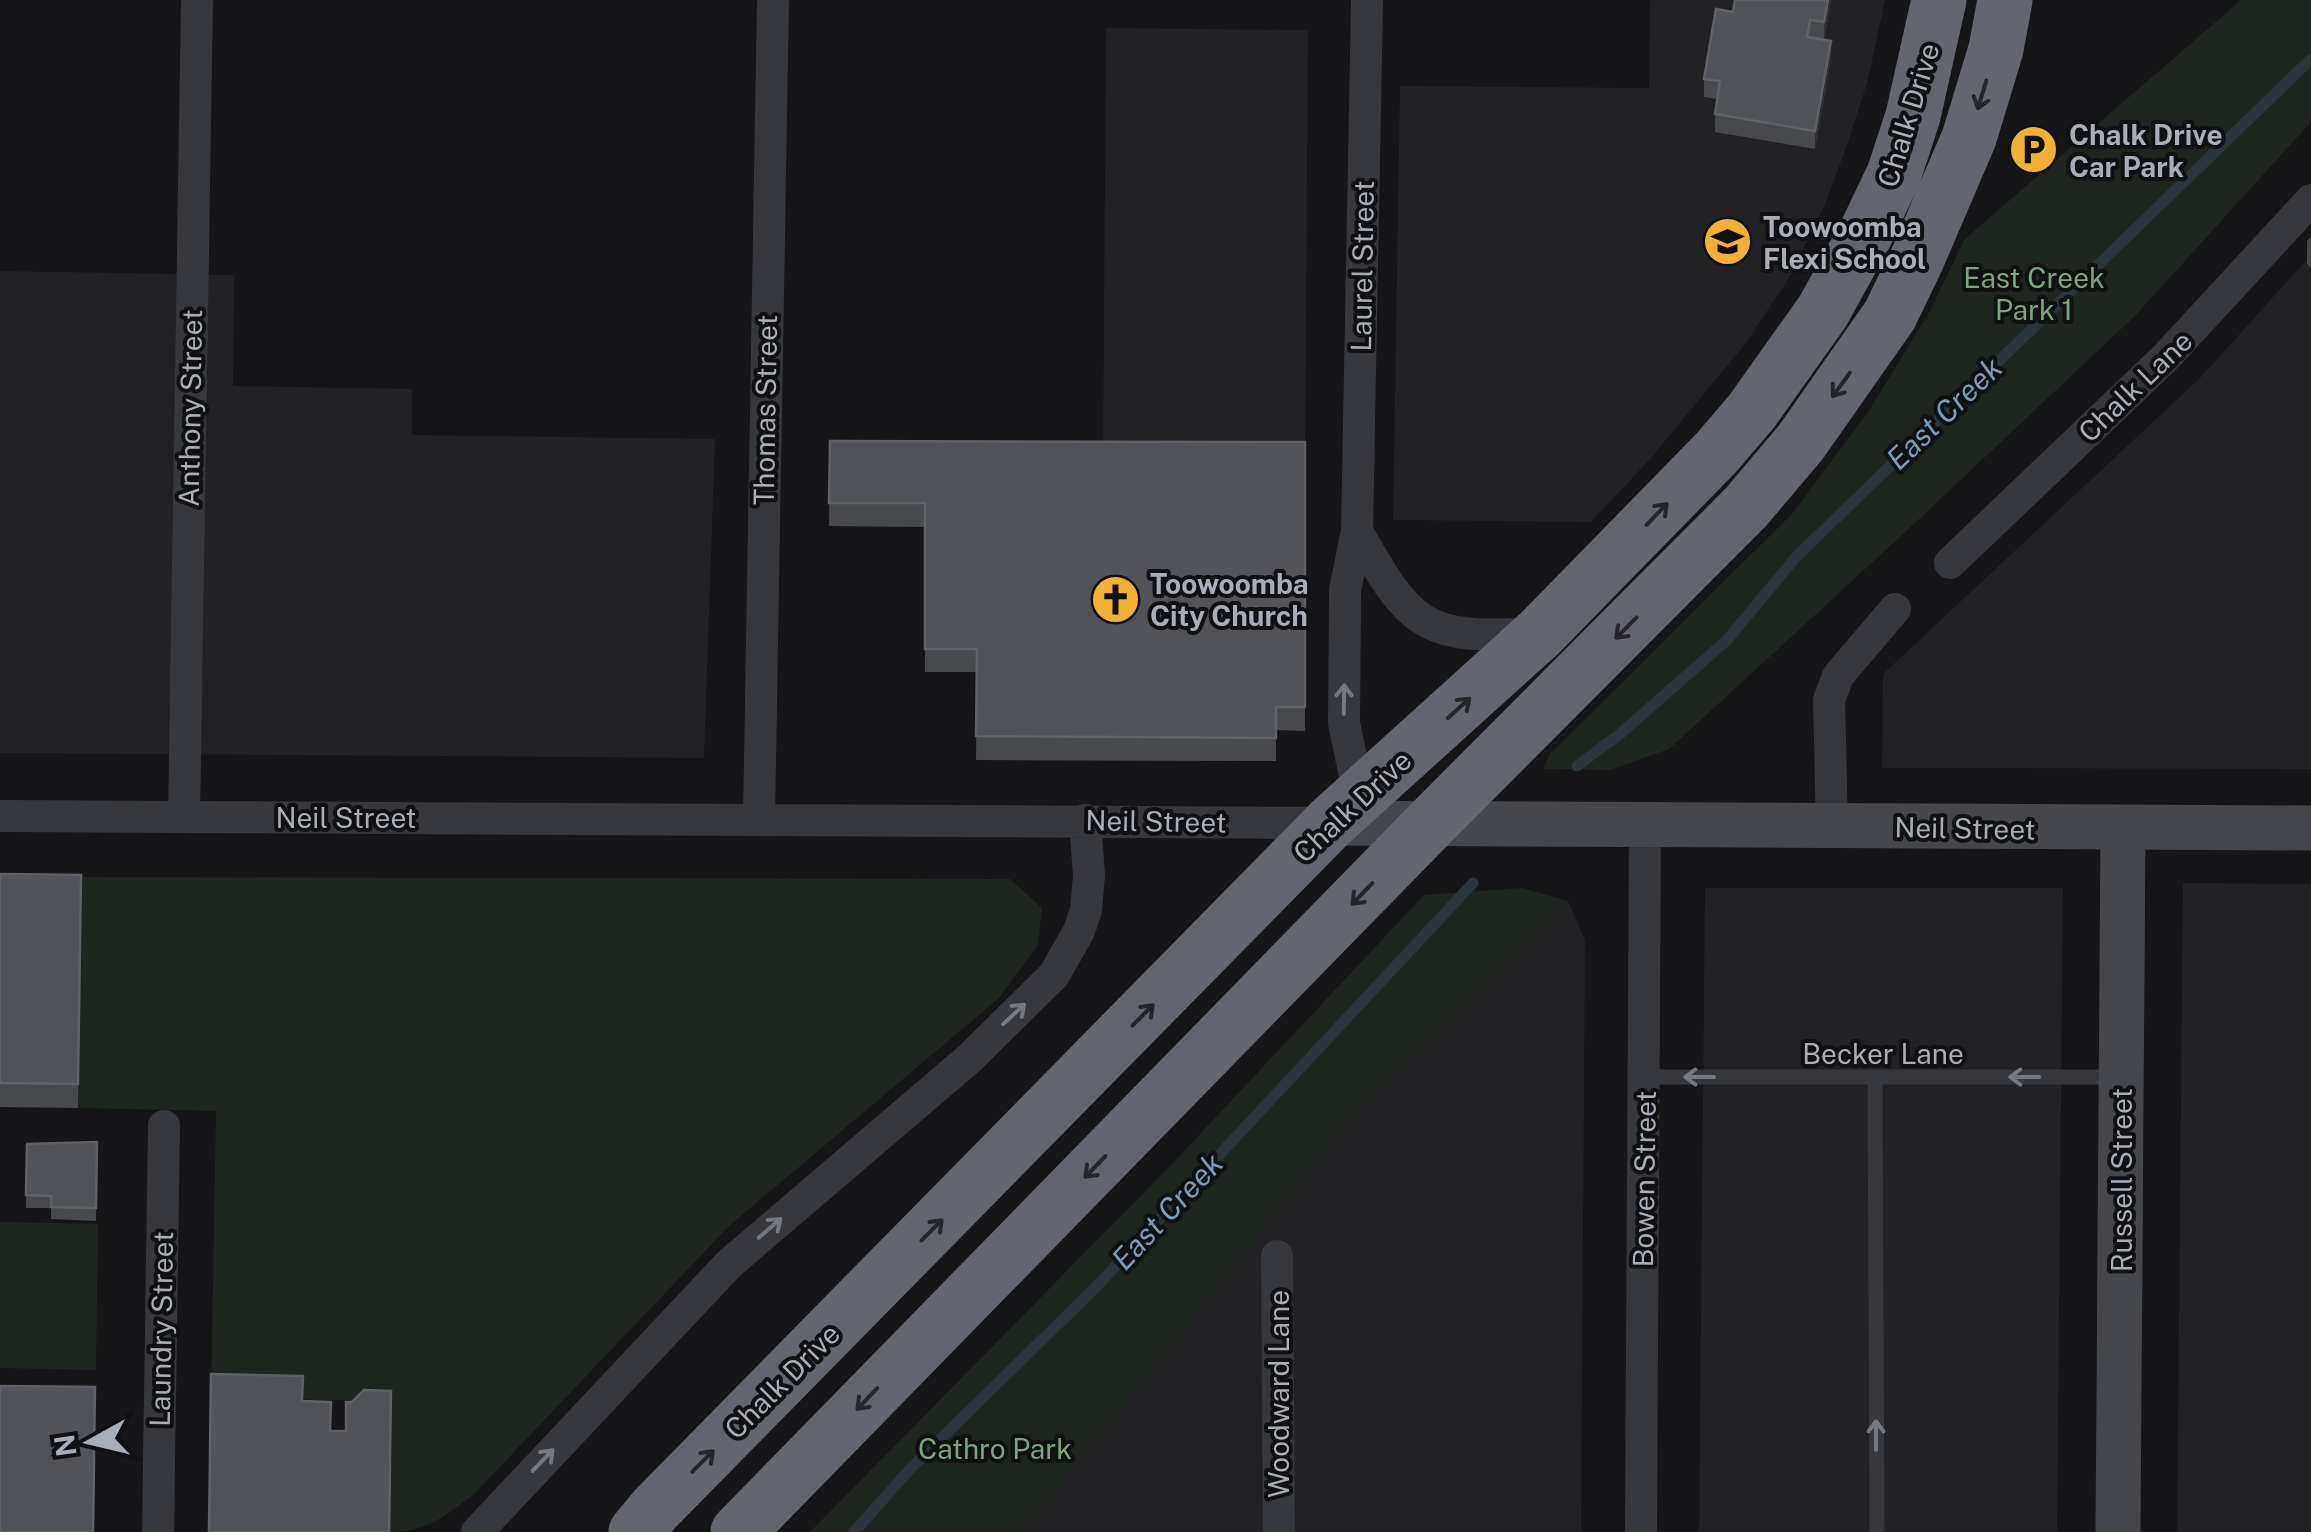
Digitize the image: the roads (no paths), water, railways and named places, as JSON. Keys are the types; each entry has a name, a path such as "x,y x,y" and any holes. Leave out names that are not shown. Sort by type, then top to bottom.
{"highway":[{"name":"Chalk Drive","path":"636,1532 1345,809 1540,633 1718,452 1752,411 1846,275 1894,174 1939,0"},
{"path":"738,1532 1430,824 1746,507 1800,442 1890,315 1969,138 1996,49 2005,0"}],"street":[{"name":"Anthony Street","path":"184,817 197,0"},
{"name":"Thomas Street","path":"759,819 773,0"},
{"name":"Laurel Street","path":"1345,809 1345,590 1356,531 1367,0"},
{"name":"Chalk Lane","path":"1950,563 2177,346 2311,200"},
{"path":"1356,531 1390,591 1433,627 1476,635 1540,633"},
{"path":"1832,826 1829,700 1838,676 1896,609"},
{"name":"Neil Street","path":"0,816 1086,820 1345,809 1430,824 2311,828"},
{"path":"477,1532 729,1264 970,1058 1054,975 1086,910 1086,820"},
{"name":"Bowen Street","path":"1640,1532 1645,826"},
{"name":"Russell Street","path":"2118,1532 2123,828"},
{"name":"Laundry Street","path":"158,1532 164,1126"},
{"name":"Woodward Lane","path":"1278,1256 1279,1532"}],"lane":[{"name":"Becker Lane","path":"1645,1077 2122,1077"},
{"path":"1875,1078 1876,1532"}],"waterway":[{"name":"East Creek","path":"1577,766 1620,734 1727,640 1796,557 2311,59"},
{"name":"East Creek","path":"854,1532 911,1468 1096,1287 1473,883"}],"place":[{"name":"Chalk Drive Car Park","path":"2034,150"},
{"name":"Toowoomba Flexi School","path":"1728,242"},
{"name":"Toowoomba City Church","path":"1115,599"}],"park label":[{"name":"East Creek Park 1","path":"2034,293"},
{"name":"Cathro Park","path":"995,1448"}]}
